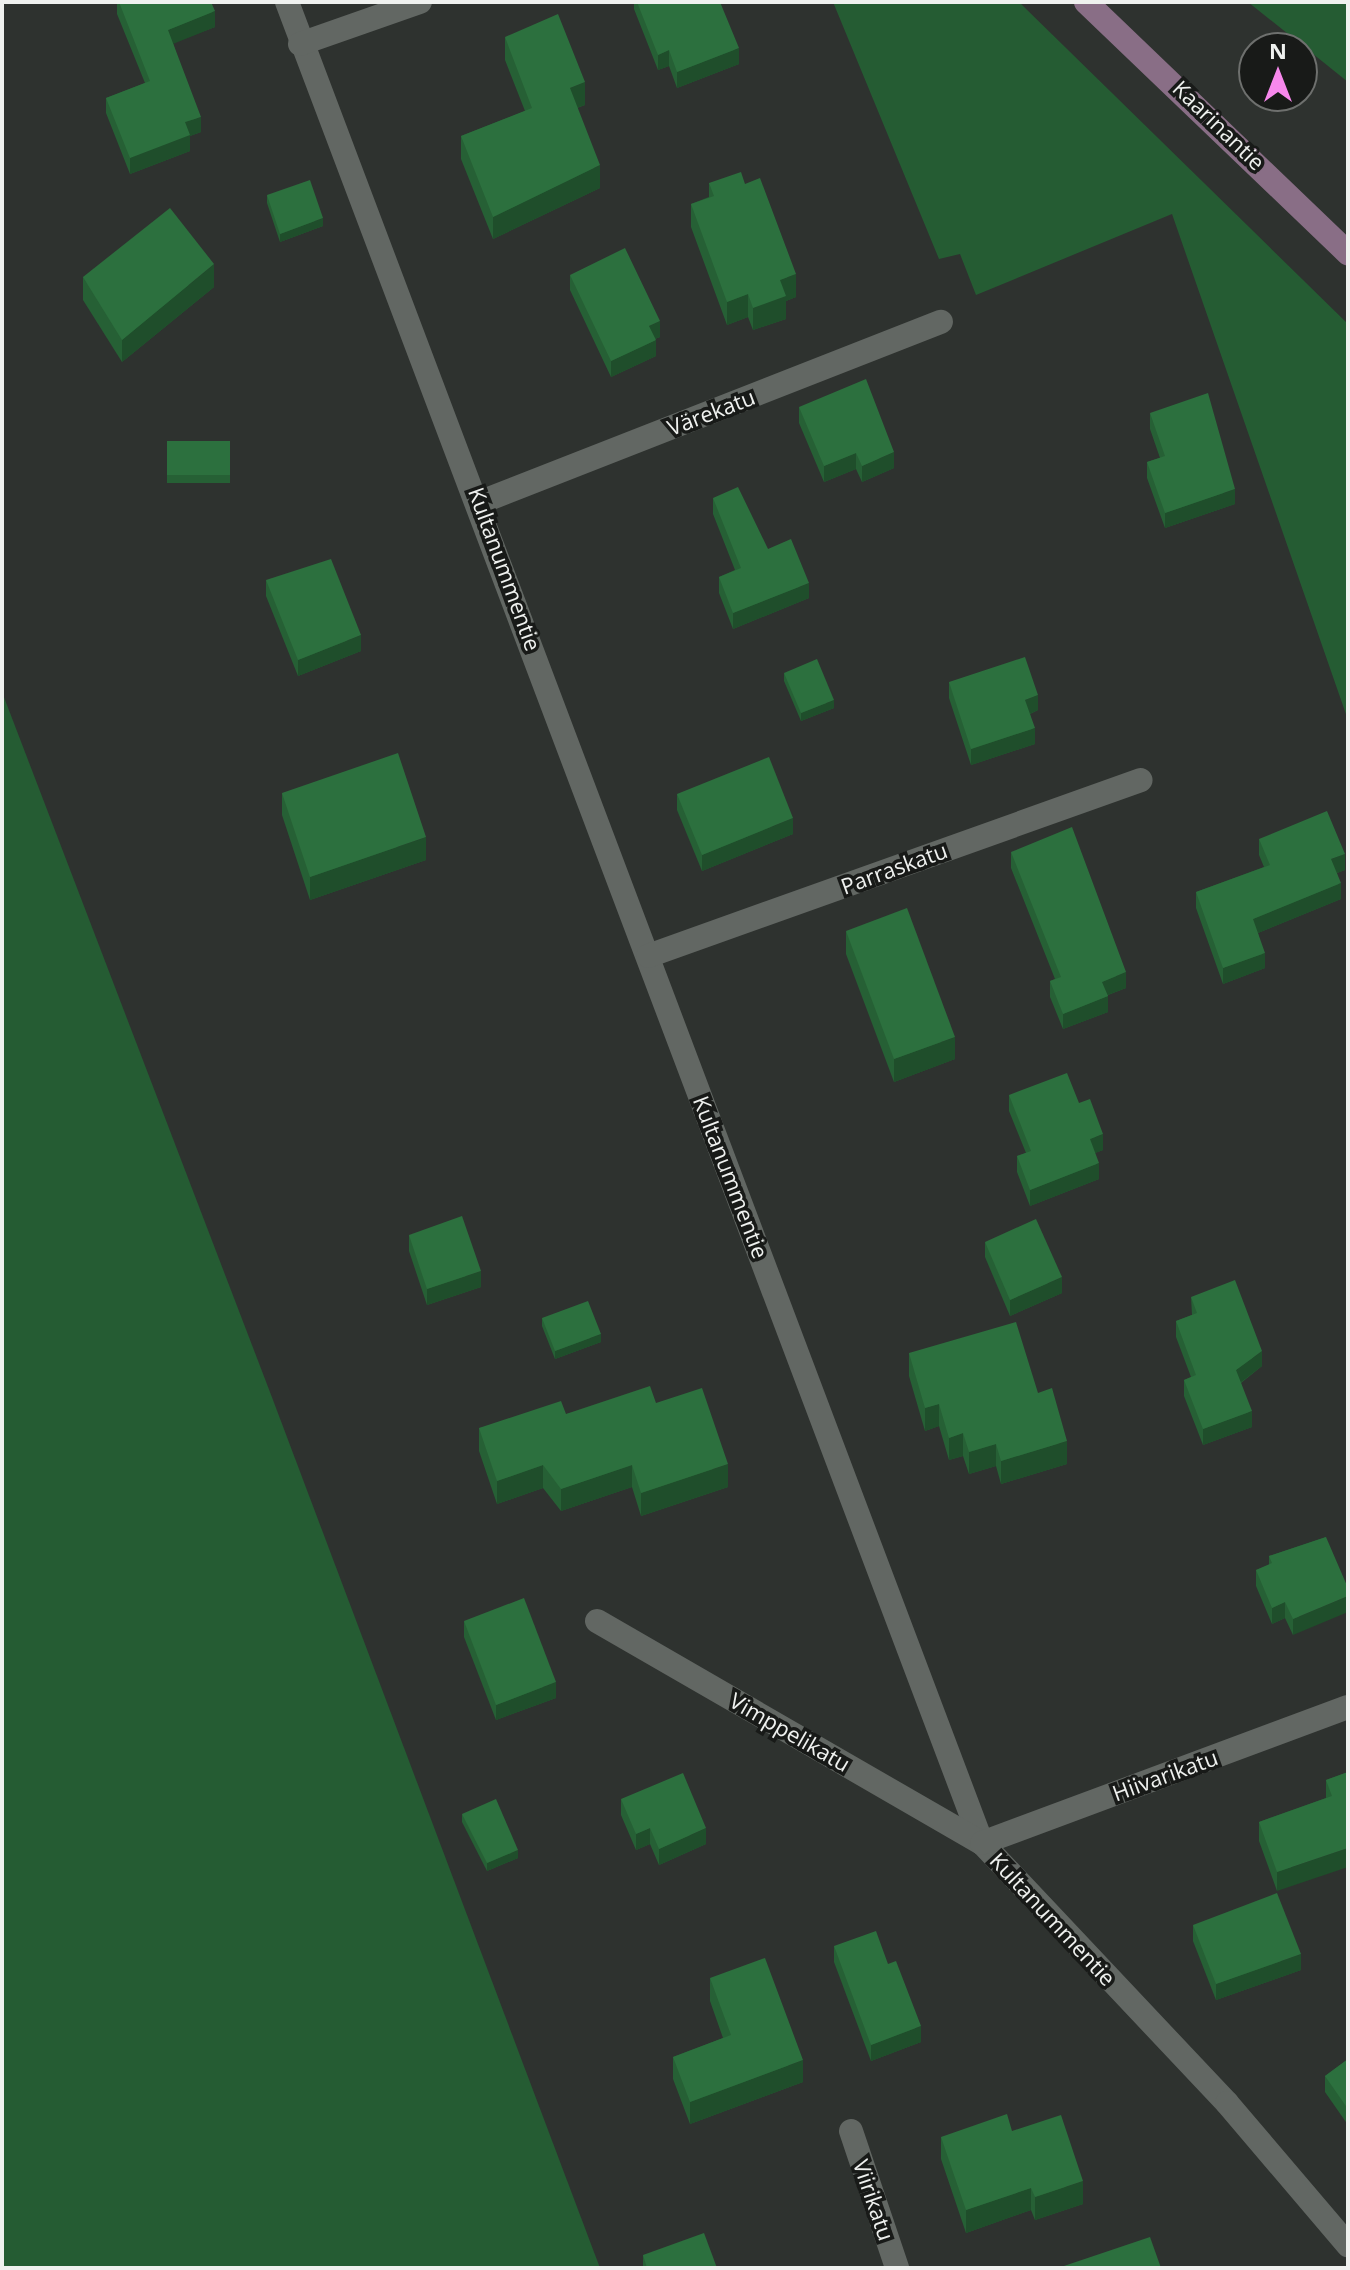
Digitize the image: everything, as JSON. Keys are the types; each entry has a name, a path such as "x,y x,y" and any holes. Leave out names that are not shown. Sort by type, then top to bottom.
{"main road":[{"name":"Kaarinantie","path":"1086,2 1348,253"}],"street":[{"name":"Kultanummentie","path":"287,2 300,44 481,502 648,956 982,1843 1227,2103 1348,2245"},
{"path":"300,44 420,2"},
{"name":"Värekatu","path":"481,502 941,322"},
{"name":"Parraskatu","path":"648,956 1141,780"},
{"name":"Vimppelikatu","path":"597,1621 982,1843"},
{"name":"Hiivarikatu","path":"982,1843 1348,1707"},
{"name":"Viirikatu","path":"851,2131 897,2268"}],"green space":[{"path":"833,2 1019,2 1348,324 1348,720 1172,214 976,295 960,254 939,259"},
{"path":"1248,2 1348,2 1348,82 1318,58 1318,32 1286,32"},
{"path":"2,692 273,1400 600,2268 2,2268"}],"building":[{"path":"119,2 211,2 215,11 168,30 201,117 185,122 190,135 130,158 106,98 150,81"},
{"path":"637,2 720,2 739,48 677,72 669,50 658,55"},
{"path":"558,14 585,82 570,88 600,165 493,217 461,136 532,108 505,37"},
{"path":"741,172 745,184 760,178 796,274 780,280 786,296 753,308 748,294 727,302 691,204 714,196 709,183"},
{"path":"310,180 323,218 280,234 267,195"},
{"path":"170,208 214,264 122,340 83,277"},
{"path":"625,248 660,321 649,326 656,340 611,361 570,275"},
{"path":"866,379 894,452 862,466 856,453 824,466 799,407"},
{"path":"1208,393 1235,489 1165,513 1147,462 1165,456 1150,413"},
{"path":"167,441 230,441 230,475 167,475"},
{"path":"738,487 768,549 791,539 809,583 733,613 719,577 741,568 713,498"},
{"path":"331,559 361,635 298,660 266,580"},
{"path":"1025,657 1038,695 1025,700 1035,728 971,749 949,682"},
{"path":"817,659 834,700 801,713 784,673"},
{"path":"398,753 426,837 310,877 282,793"},
{"path":"769,757 793,818 702,855 677,794"},
{"path":"1327,811 1345,854 1331,859 1341,883 1253,919 1265,953 1223,968 1196,892 1270,865 1259,839"},
{"path":"1072,827 1126,972 1102,982 1108,996 1063,1014 1050,981 1061,977 1011,852"},
{"path":"907,908 955,1037 894,1059 846,931"},
{"path":"1067,1073 1079,1103 1090,1099 1103,1134 1090,1139 1099,1163 1030,1190 1017,1156 1031,1151 1009,1095"},
{"path":"462,1216 481,1271 427,1289 409,1235"},
{"path":"1036,1219 1062,1277 1010,1300 985,1242"},
{"path":"1235,1280 1262,1351 1236,1370 1252,1411 1203,1429 1184,1380 1196,1375 1176,1321 1197,1313 1191,1297"},
{"path":"588,1301 601,1334 555,1351 542,1318"},
{"path":"1016,1322 1038,1393 1052,1388 1067,1441 1001,1461 996,1444 969,1452 963,1433 949,1438 939,1404 925,1408 909,1353"},
{"path":"650,1386 656,1403 702,1388 728,1464 641,1493 632,1465 561,1489 543,1465 497,1481 479,1428 561,1401 566,1414"},
{"path":"1326,1537 1348,1588 1348,1596 1293,1619 1285,1602 1272,1608 1256,1570 1272,1563 1269,1556"},
{"path":"524,1598 556,1682 496,1705 464,1621"},
{"path":"1348,1772 1348,1848 1277,1872 1259,1822 1332,1796 1326,1780"},
{"path":"683,1773 706,1828 659,1849 650,1828 636,1834 621,1799"},
{"path":"496,1799 518,1850 487,1863 462,1814"},
{"path":"1277,1893 1301,1954 1216,1984 1193,1925"},
{"path":"876,1931 888,1964 896,1961 921,2026 871,2045 834,1946"},
{"path":"765,1958 803,2060 690,2102 673,2057 731,2035 710,1978"},
{"path":"1348,2059 1348,2109 1325,2076"},
{"path":"1007,2114 1012,2131 1061,2115 1083,2181 1035,2197 1031,2188 966,2210 941,2137"},
{"path":"704,2233 717,2268 647,2268 643,2255"},
{"path":"1150,2237 1161,2268 1058,2268"}]}
